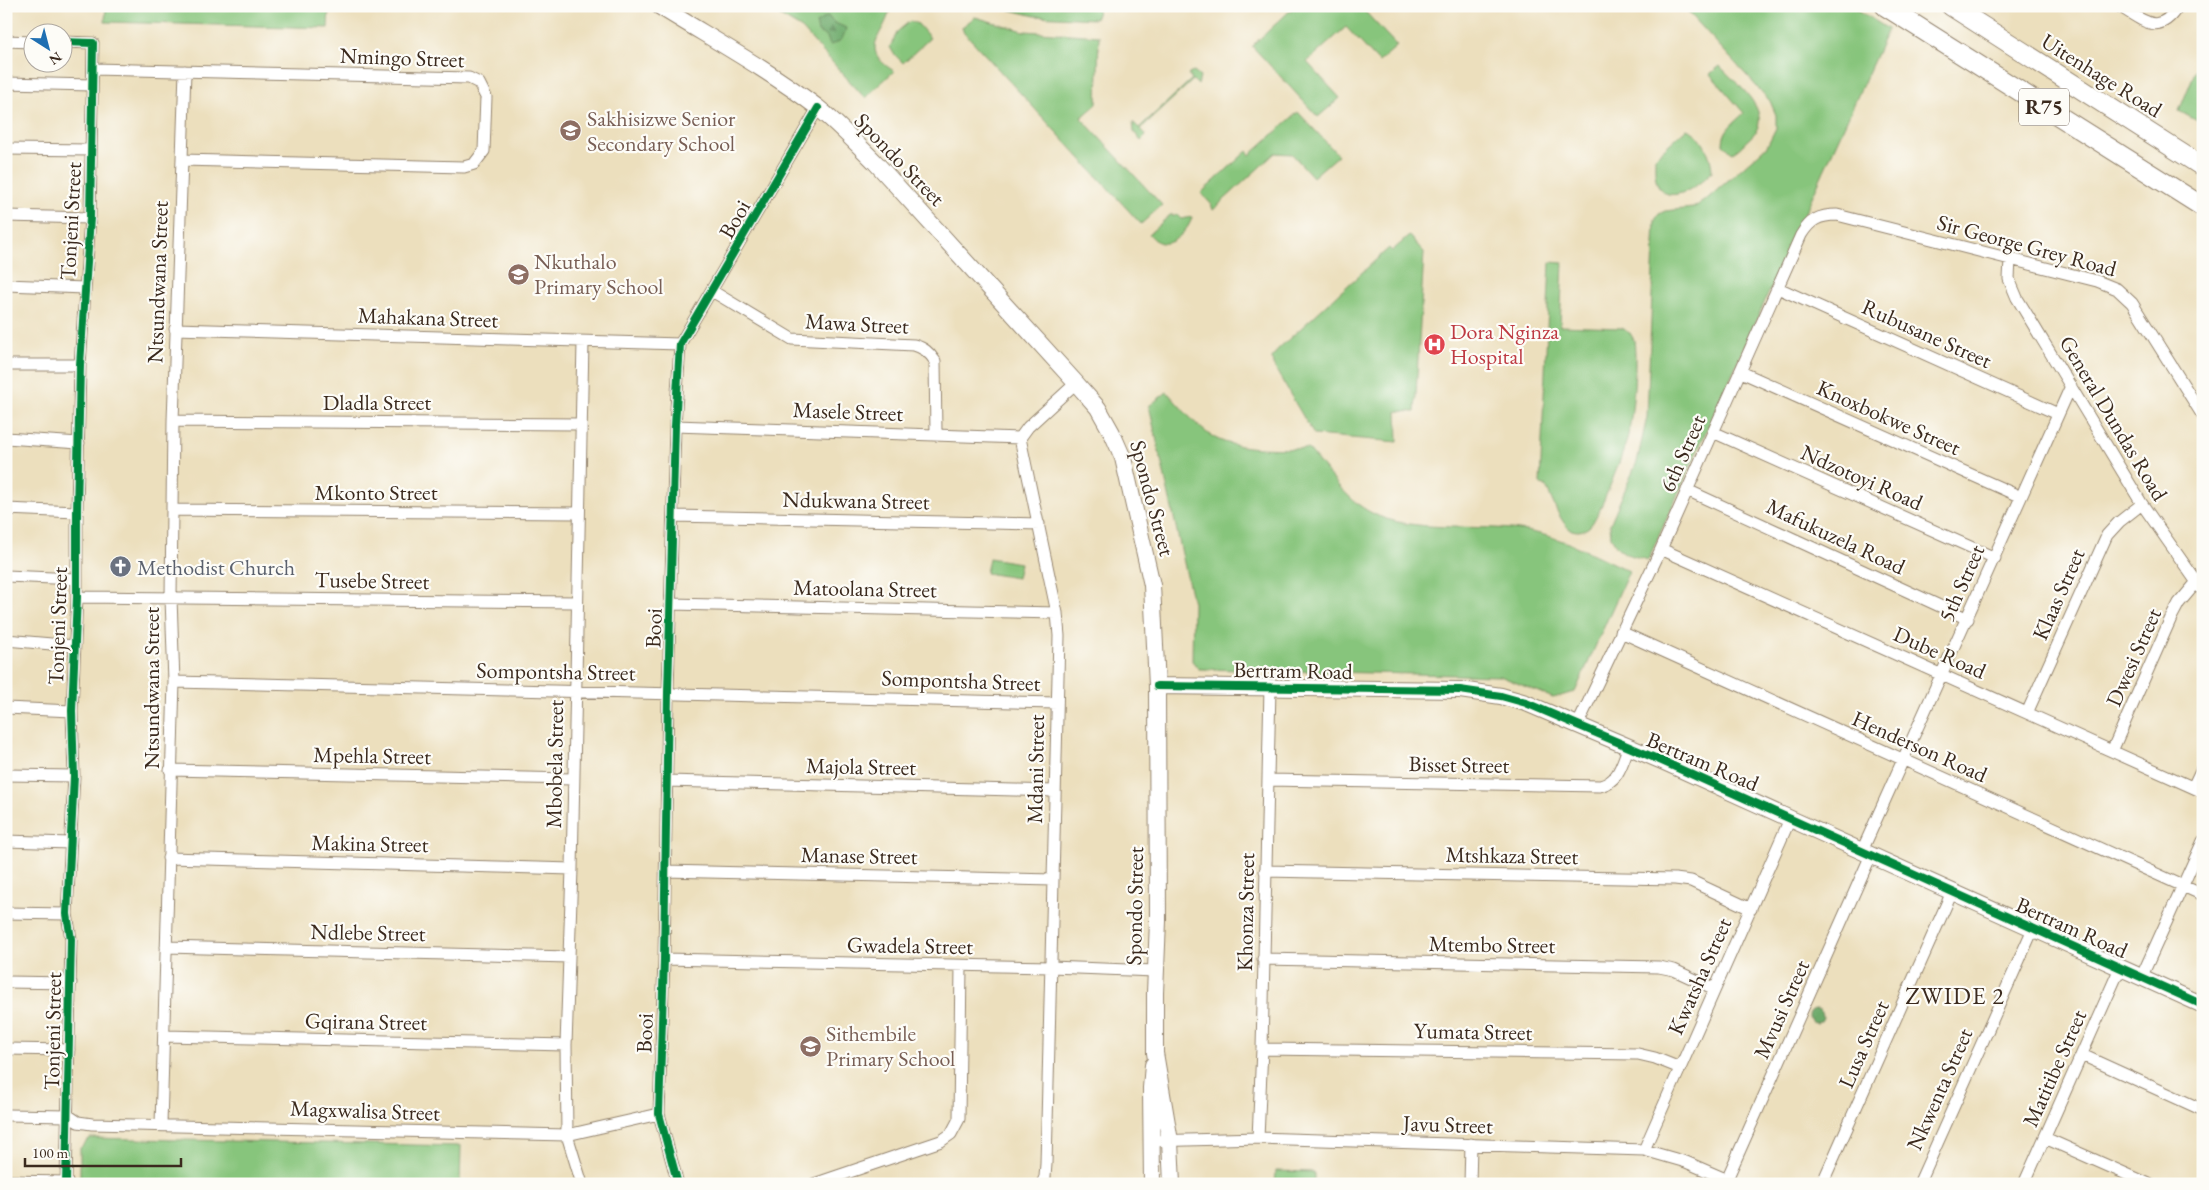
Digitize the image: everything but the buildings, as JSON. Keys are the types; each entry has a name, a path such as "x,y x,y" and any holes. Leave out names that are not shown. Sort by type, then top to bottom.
{"main road":[{"name":"Spondo Street","path":"659,6 769,74 818,108 875,162 1098,408 1123,458 1152,585 1157,686 1158,920 1155,972 1155,1053 1151,1088 1152,1184"},
{"name":"R75","path":"1885,6 2203,207"},
{"name":"Uitenhage Road","path":"1951,6 2203,167"},
{"name":"Bertram Road","path":"1157,686 1460,690 1481,692 1526,703 1867,853 2203,1005"},
{"name":"Spondo Street","path":"1155,1053 1170,1141 1172,1184"}],"street":[{"path":"2119,6 2152,25 2169,21 2178,6"},
{"path":"6,41 22,42"},
{"name":"Tonjeni Street","path":"66,1183 71,983 71,939 67,914 74,776 72,711 77,597 80,366 90,218 93,69 93,43 72,42"},
{"name":"Nmingo Street","path":"93,69 468,78 479,83 486,97 484,151 474,164 464,167 182,160"},
{"name":"Ntsundwana Street","path":"161,1124 174,682 171,598 175,329 184,71"},
{"path":"6,83 92,85"},
{"name":"Booi","path":"678,1184 659,1114 675,426 680,344 818,108"},
{"path":"6,149 91,150"},
{"name":"Sir George Grey Road","path":"1837,215 2097,281 2117,289 2125,294 2203,416"},
{"name":"6th Street","path":"1577,726 1661,549 1806,228 1820,216 1837,215"},
{"path":"6,216 90,218"},
{"name":"General Dundas Road","path":"2010,259 2008,271 2013,291 2142,504 2200,587"},
{"path":"6,285 85,288"},
{"name":"Rubusane Street","path":"1778,288 2058,414"},
{"name":"Mawa Street","path":"712,291 792,339 914,345 922,347 935,361 936,433"},
{"name":"Mahakana Street","path":"175,329 680,344"},
{"name":"Mbobela Street","path":"582,1184 567,1135 566,1045 572,869 583,342"},
{"path":"6,365 80,366"},
{"name":"Knoxbokwe Street","path":"1741,372 2021,498"},
{"path":"1020,438 1028,427 1076,383"},
{"name":"5th Street","path":"1867,853 1903,760 1968,619 2071,386"},
{"name":"Dladla Street","path":"173,421 580,424"},
{"name":"Masele Street","path":"675,426 936,433 1020,438"},
{"name":"Ndzotoyi Road","path":"1713,432 1995,558"},
{"path":"6,438 79,443"},
{"name":"Mdani Street","path":"1020,438 1057,613 1057,703 1046,1164 1045,1177 1042,1184"},
{"name":"Mafukuzela Road","path":"1687,490 1968,619"},
{"name":"Klaas Street","path":"2027,713 2107,534 2142,504"},
{"path":"6,509 77,512"},
{"name":"Mkonto Street","path":"173,510 579,513"},
{"name":"Ndukwana Street","path":"673,516 1039,524"},
{"name":"Dube Road","path":"1661,549 2198,790"},
{"path":"6,576 76,579"},
{"name":"Dwesi Street","path":"2112,751 2179,603 2200,587"},
{"name":"Tusebe Street","path":"77,597 577,602"},
{"name":"Matoolana Street","path":"671,604 1057,613"},
{"name":"Henderson Road","path":"1621,632 2203,895"},
{"path":"6,640 74,646"},
{"name":"Sompontsha Street","path":"174,682 576,692 668,692 1057,703"},
{"name":"Khonza Street","path":"1258,1138 1262,1049 1270,687"},
{"path":"6,708 72,711"},
{"name":"Bisset Street","path":"1268,780 1600,786 1610,782 1616,776 1628,748"},
{"path":"2198,790 2203,766"},
{"name":"Mpehla Street","path":"170,770 573,779"},
{"path":"6,775 74,776"},
{"name":"Majola Street","path":"667,781 1054,791"},
{"name":"Kwatsha Street","path":"1644,1150 1790,819"},
{"path":"6,841 70,843"},
{"path":"2141,978 2203,841"},
{"name":"Mvusi Street","path":"1732,1182 1867,853"},
{"name":"Makina Street","path":"168,858 572,869"},
{"name":"Manase Street","path":"665,871 1053,880"},
{"name":"Mtshkaza Street","path":"1266,871 1675,879 1691,881 1751,909"},
{"name":"Lusa Street","path":"1822,1184 1952,892"},
{"path":"6,913 67,914"},
{"name":"Nkwenta Street","path":"1919,1184 2033,929"},
{"name":"Ndlebe Street","path":"166,947 569,957"},
{"name":"Gwadela Street","path":"664,959 1051,967 1155,972"},
{"name":"Mtembo Street","path":"1264,959 1659,966 1674,970 1715,989"},
{"path":"814,1184 940,1141 956,1128 959,1119 961,966"},
{"name":"Matitibe Street","path":"2024,1184 2120,968"},
{"path":"6,982 71,983"},
{"name":"Gqirana Street","path":"165,1036 566,1045"},
{"path":"6,1049 69,1050"},
{"name":"Yumata Street","path":"1262,1049 1638,1054 1648,1055 1680,1068"},
{"path":"2082,1055 2203,1110"},
{"name":"Magxwalisa Street","path":"6,1115 68,1116 78,1122 92,1124 161,1124 567,1135 659,1114"},
{"name":"Javu Street","path":"1152,1141 1258,1138 1644,1150 1679,1159 1732,1182"},
{"path":"2045,1138 2149,1184"},
{"path":"1470,1184 1471,1144"},
{"path":"6,1182 66,1183"}],"green space":[{"path":"106,6 329,6 328,28 105,22"},
{"path":"764,6 890,6 888,16 875,47 877,55 894,71 865,98 802,29"},
{"path":"995,6 1100,6 1095,19 1035,16"},
{"path":"1295,6 1360,6 1397,46 1379,62 1346,27 1307,62 1340,98 1318,117 1252,46"},
{"path":"1683,6 1852,6 1888,29 1648,560 1626,554 1617,547 1611,537 1610,524 1637,462 1647,417 1655,220 1659,214 1665,211 1693,208 1707,199 1767,146 1776,128 1776,115 1770,101"},
{"path":"828,16 833,22 846,28 841,40 830,45 827,37 818,32 816,23"},
{"path":"975,17 1024,31 1099,36 1097,104 1081,118 1162,205 1141,224 963,31 962,27"},
{"path":"910,21 918,24 930,38 903,63 890,47 898,31"},
{"path":"2203,52 2203,124 2179,111"},
{"path":"1720,66 1752,100 1759,119 1757,129 1750,138 1732,153 1723,144 1723,139 1730,127 1744,113 1710,74"},
{"path":"1194,72 1200,77 1198,85 1193,80 1140,129 1146,136 1141,141 1134,132 1133,122 1139,128 1192,79 1188,74"},
{"path":"1298,112 1338,155 1313,177 1292,154 1275,153 1213,210 1211,204 1201,193 1247,151 1250,155"},
{"path":"1686,129 1696,135 1705,146 1712,171 1701,182 1685,192 1670,194 1663,192 1657,182 1655,157"},
{"path":"1170,215 1177,215 1181,219 1192,217 1188,226 1176,239 1167,243 1155,240 1149,234"},
{"path":"1409,236 1424,252 1415,412 1397,411 1398,442 1314,435 1273,365 1272,358 1278,349 1389,248 1392,251"},
{"path":"1550,262 1563,263 1560,326 1622,328 1630,333 1634,340 1634,388 1626,443 1594,520 1588,528 1579,531 1572,530 1564,523 1545,485 1540,484"},
{"path":"1167,392 1202,429 1215,438 1248,447 1308,449 1354,501 1372,513 1387,519 1424,526 1502,528 1534,532 1576,546 1629,571 1575,692 1553,698 1500,676 1199,669 1192,661 1193,603 1149,406"},
{"path":"989,558 1020,563 1017,578 986,573"},
{"path":"1813,1009 1819,1009 1823,1016 1819,1023 1813,1023 1809,1019 1809,1013"},
{"path":"90,1138 461,1146 460,1184 80,1184 80,1148"},
{"path":"1276,1171 1314,1172 1314,1184 1275,1184"}],"cycle path":[{"path":"66,1184 71,939 67,914 74,776 72,711 77,597 80,365 90,218 93,43 72,42"},
{"path":"678,1184 659,1114 675,426 680,344 818,108"},
{"path":"1157,686 1460,690 1501,696 1526,703 1662,761 2203,1005"}],"place":[{"name":"Sakhisizwe Senior Secondary School","path":"571,131"},
{"name":"Nkuthalo Primary School","path":"518,274"},
{"name":"Dora Nginza Hospital","path":"1434,344"},
{"name":"Methodist Church","path":"121,567"},
{"name":"Sithembile Primary School","path":"810,1046"}],"district":[{"name":"ZWIDE 2","path":"1955,996"}]}
